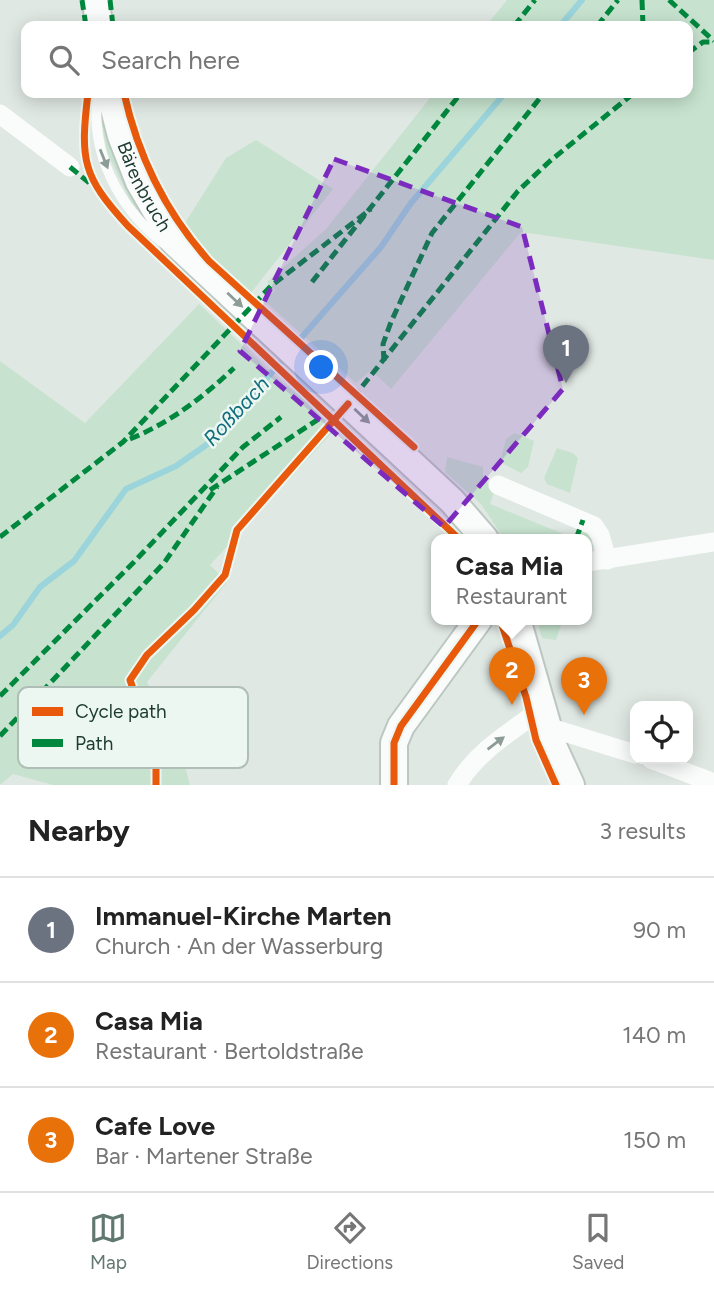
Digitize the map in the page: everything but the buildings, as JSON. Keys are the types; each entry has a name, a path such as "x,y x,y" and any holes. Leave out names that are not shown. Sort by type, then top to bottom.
{"main road":[{"path":"96,0 98,21"},
{"name":"Bärenbruch","path":"111,98 141,208 199,267 468,516 481,534"},
{"path":"394,785 394,743 401,726 475,625"},
{"path":"519,625 554,748 571,785"}],"street":[{"path":"0,114 70,167"},
{"path":"498,485 594,526 600,536 597,561 714,542"},
{"path":"457,785 471,764 488,749 545,717 630,752"},
{"path":"664,764 714,783"}],"lane":[{"name":"Bärenbruch","path":"98,98 95,123 100,150 141,208"}],"highlighted area":[{"path":"334,159 522,227 563,389 444,527 240,351"}],"green space":[{"path":"507,0 714,0 714,260 521,232 391,389 371,370 356,383 265,301 275,290 267,282 326,229 430,98 693,98 693,21 490,21"},
{"path":"105,119 140,208 135,211 107,152 101,120"},
{"path":"256,140 333,189 250,294 200,251 185,223 226,158"},
{"path":"199,304 279,380 339,425 210,565 227,582 147,682 149,687 18,687 18,768 185,768 190,785 53,785 13,774 0,785 0,361 85,423"},
{"path":"515,433 534,441 528,467 521,473 500,462 506,439"},
{"path":"557,448 573,453 578,458 570,493 547,484 544,478"},
{"path":"447,457 483,467 483,479 495,489 490,504 563,534 501,534 481,504 445,472"},
{"path":"579,524 588,529 590,534 575,534"},
{"path":"539,625 561,625 556,640 542,638"}],"waterway":[{"name":"Roßbach","path":"564,21 582,0"},
{"name":"Roßbach","path":"294,346 381,247 411,203 501,98"},
{"name":"Roßbach","path":"0,636 13,625 40,587 74,561 126,489 176,466 212,441 287,355"}],"marked path":[{"path":"82,0 85,21"},
{"path":"110,0 112,21"},
{"path":"518,21 535,0"},
{"path":"601,21 618,0"},
{"path":"642,0 643,21"},
{"path":"669,0 692,21"},
{"path":"693,22 714,41"},
{"path":"693,49 703,42 714,42"},
{"path":"312,282 457,98"},
{"path":"384,361 383,344 391,322 432,233 540,98"},
{"path":"353,398 518,191 550,161 628,98"},
{"path":"70,167 93,186"},
{"path":"0,537 123,442 271,286 371,209"},
{"path":"130,439 185,408 234,368"},
{"path":"210,490 328,413"},
{"path":"0,696 133,563 243,447 281,417"},
{"path":"46,687 164,563 217,487"},
{"path":"578,534 583,520"},
{"path":"0,736 18,717"}],"cycle path":[{"path":"88,98 84,135 88,166 101,194 113,209 454,534"},
{"path":"125,98 137,139 156,183 194,243 209,261 414,447"},
{"path":"132,687 130,680 147,655 194,610 225,575 237,530 348,404"},
{"path":"394,785 394,743 401,726 475,625"},
{"path":"502,625 526,697 536,740 556,785"},
{"path":"156,768 156,785"}],"place":[{"name":"Immanuel-Kirche Marten","path":"566,383"},
{"name":"Casa Mia","path":"512,705"},
{"name":"Cafe Love","path":"584,715"}]}
